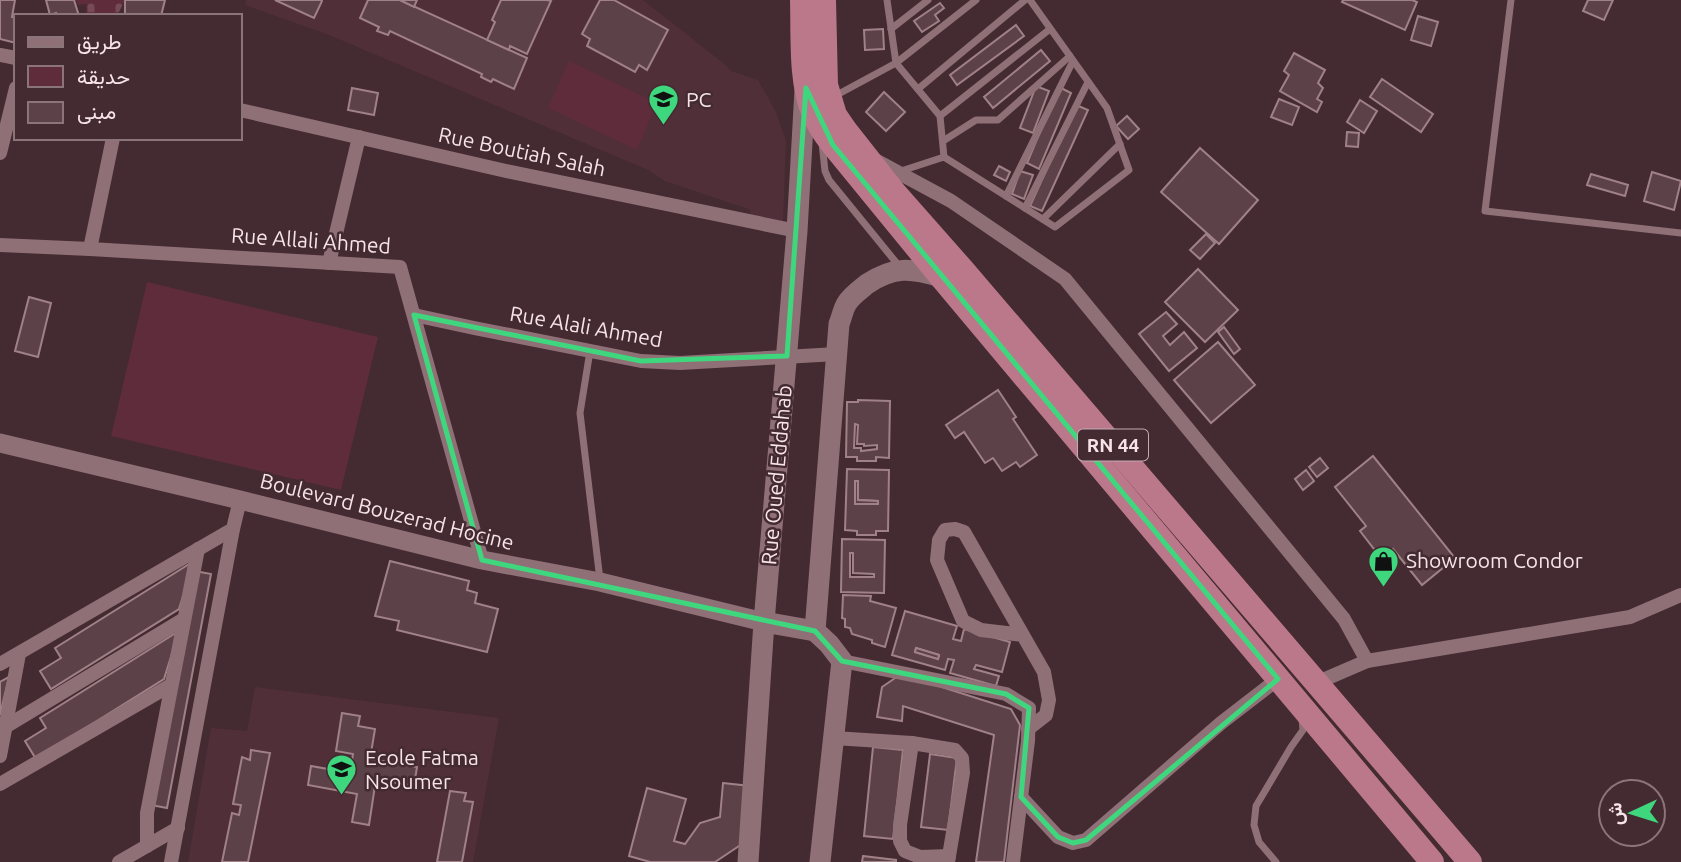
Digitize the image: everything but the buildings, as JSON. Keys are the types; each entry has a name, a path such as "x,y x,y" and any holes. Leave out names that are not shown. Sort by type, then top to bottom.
{"highway":[{"name":"RN 44","path":"802,0 806,88 812,111 821,128 941,277 1432,862"},
{"name":"RN 44","path":"824,0 825,72 829,99 835,115 863,154 1470,862"}],"main road":[{"name":"Rue Oued Eddahab","path":"748,862 806,88"},
{"path":"816,631 839,324 847,302 881,275 903,270 941,277"},
{"path":"764,622 816,631 842,662 820,862"}],"street":[{"path":"0,153 14,96"},
{"name":"Rue Boutiah Salah","path":"242,110 506,171 797,231"},
{"path":"329,263 359,138"},
{"path":"90,249 113,140"},
{"path":"863,154 951,201 1065,279 1344,619 1367,661"},
{"name":"Rue Allali Ahmed","path":"0,245 400,267 482,560"},
{"name":"Rue Alali Ahmed","path":"414,315 641,361 680,363 837,354"},
{"name":"Boulevard Bouzerad Hocine","path":"0,443 240,499 482,560 600,582 764,622"},
{"path":"171,862 240,499"},
{"path":"1023,635 981,630 963,621 937,561 939,540 945,530 955,528 964,532 1023,635 1044,672 1049,700 1046,715 1028,729"},
{"path":"0,664 233,529"},
{"path":"147,846 147,813 198,549"},
{"path":"1316,683 1367,661 1630,617 1681,595"},
{"path":"5,727 184,619"},
{"path":"0,756 19,654"},
{"path":"842,662 1006,694 1029,708 1013,862"},
{"path":"1021,797 1058,837 1073,843 1086,839 1221,723 1278,679"},
{"path":"0,784 171,685"},
{"path":"834,738 912,743 955,750 962,758 963,773 949,859 920,857 905,851 900,841 912,743"},
{"path":"119,862 177,828"}],"lane":[{"path":"887,0 896,63 940,116 944,157"},
{"path":"891,29 928,0"},
{"path":"829,99 896,63 976,0"},
{"path":"897,172 944,157 1055,227 1129,170 1107,108 1028,0 918,89"},
{"path":"1511,0 1485,211 1681,233"},
{"path":"940,116 1050,29"},
{"path":"943,141 976,120 998,120 1071,58"},
{"path":"1006,196 1071,58"},
{"path":"1025,208 1088,82"},
{"path":"821,128 827,176 903,270"},
{"path":"1043,219 1120,145"},
{"path":"590,351 580,413 600,582"},
{"path":"1276,862 1259,842 1254,825 1256,806 1303,730 1302,708"}],"highlighted area":[{"path":"806,88 833,145 1278,679 1086,840 1073,843 1058,837 1021,797 1029,708 1006,694 842,661 815,631 482,560 414,315 641,361 787,356"}],"shaded area":[{"name":"PC","path":"246,0 643,0 731,71 758,80 776,112 786,141 783,221 776,227 748,221 751,210 665,181 648,170 329,35 245,5"},
{"name":"Ecole Fatma Nsoumer","path":"255,687 499,718 473,862 188,862 211,728 247,731"}],"green space":[{"path":"76,0 125,0 118,14 87,14 86,4 78,5"},
{"path":"569,61 657,103 637,150 548,108"},
{"path":"147,282 378,337 341,490 111,436"}],"place":[{"name":"PC","path":"663,127"},
{"name":"Showroom Condor","path":"1383,588"},
{"name":"Ecole Fatma Nsoumer","path":"342,797"}]}
